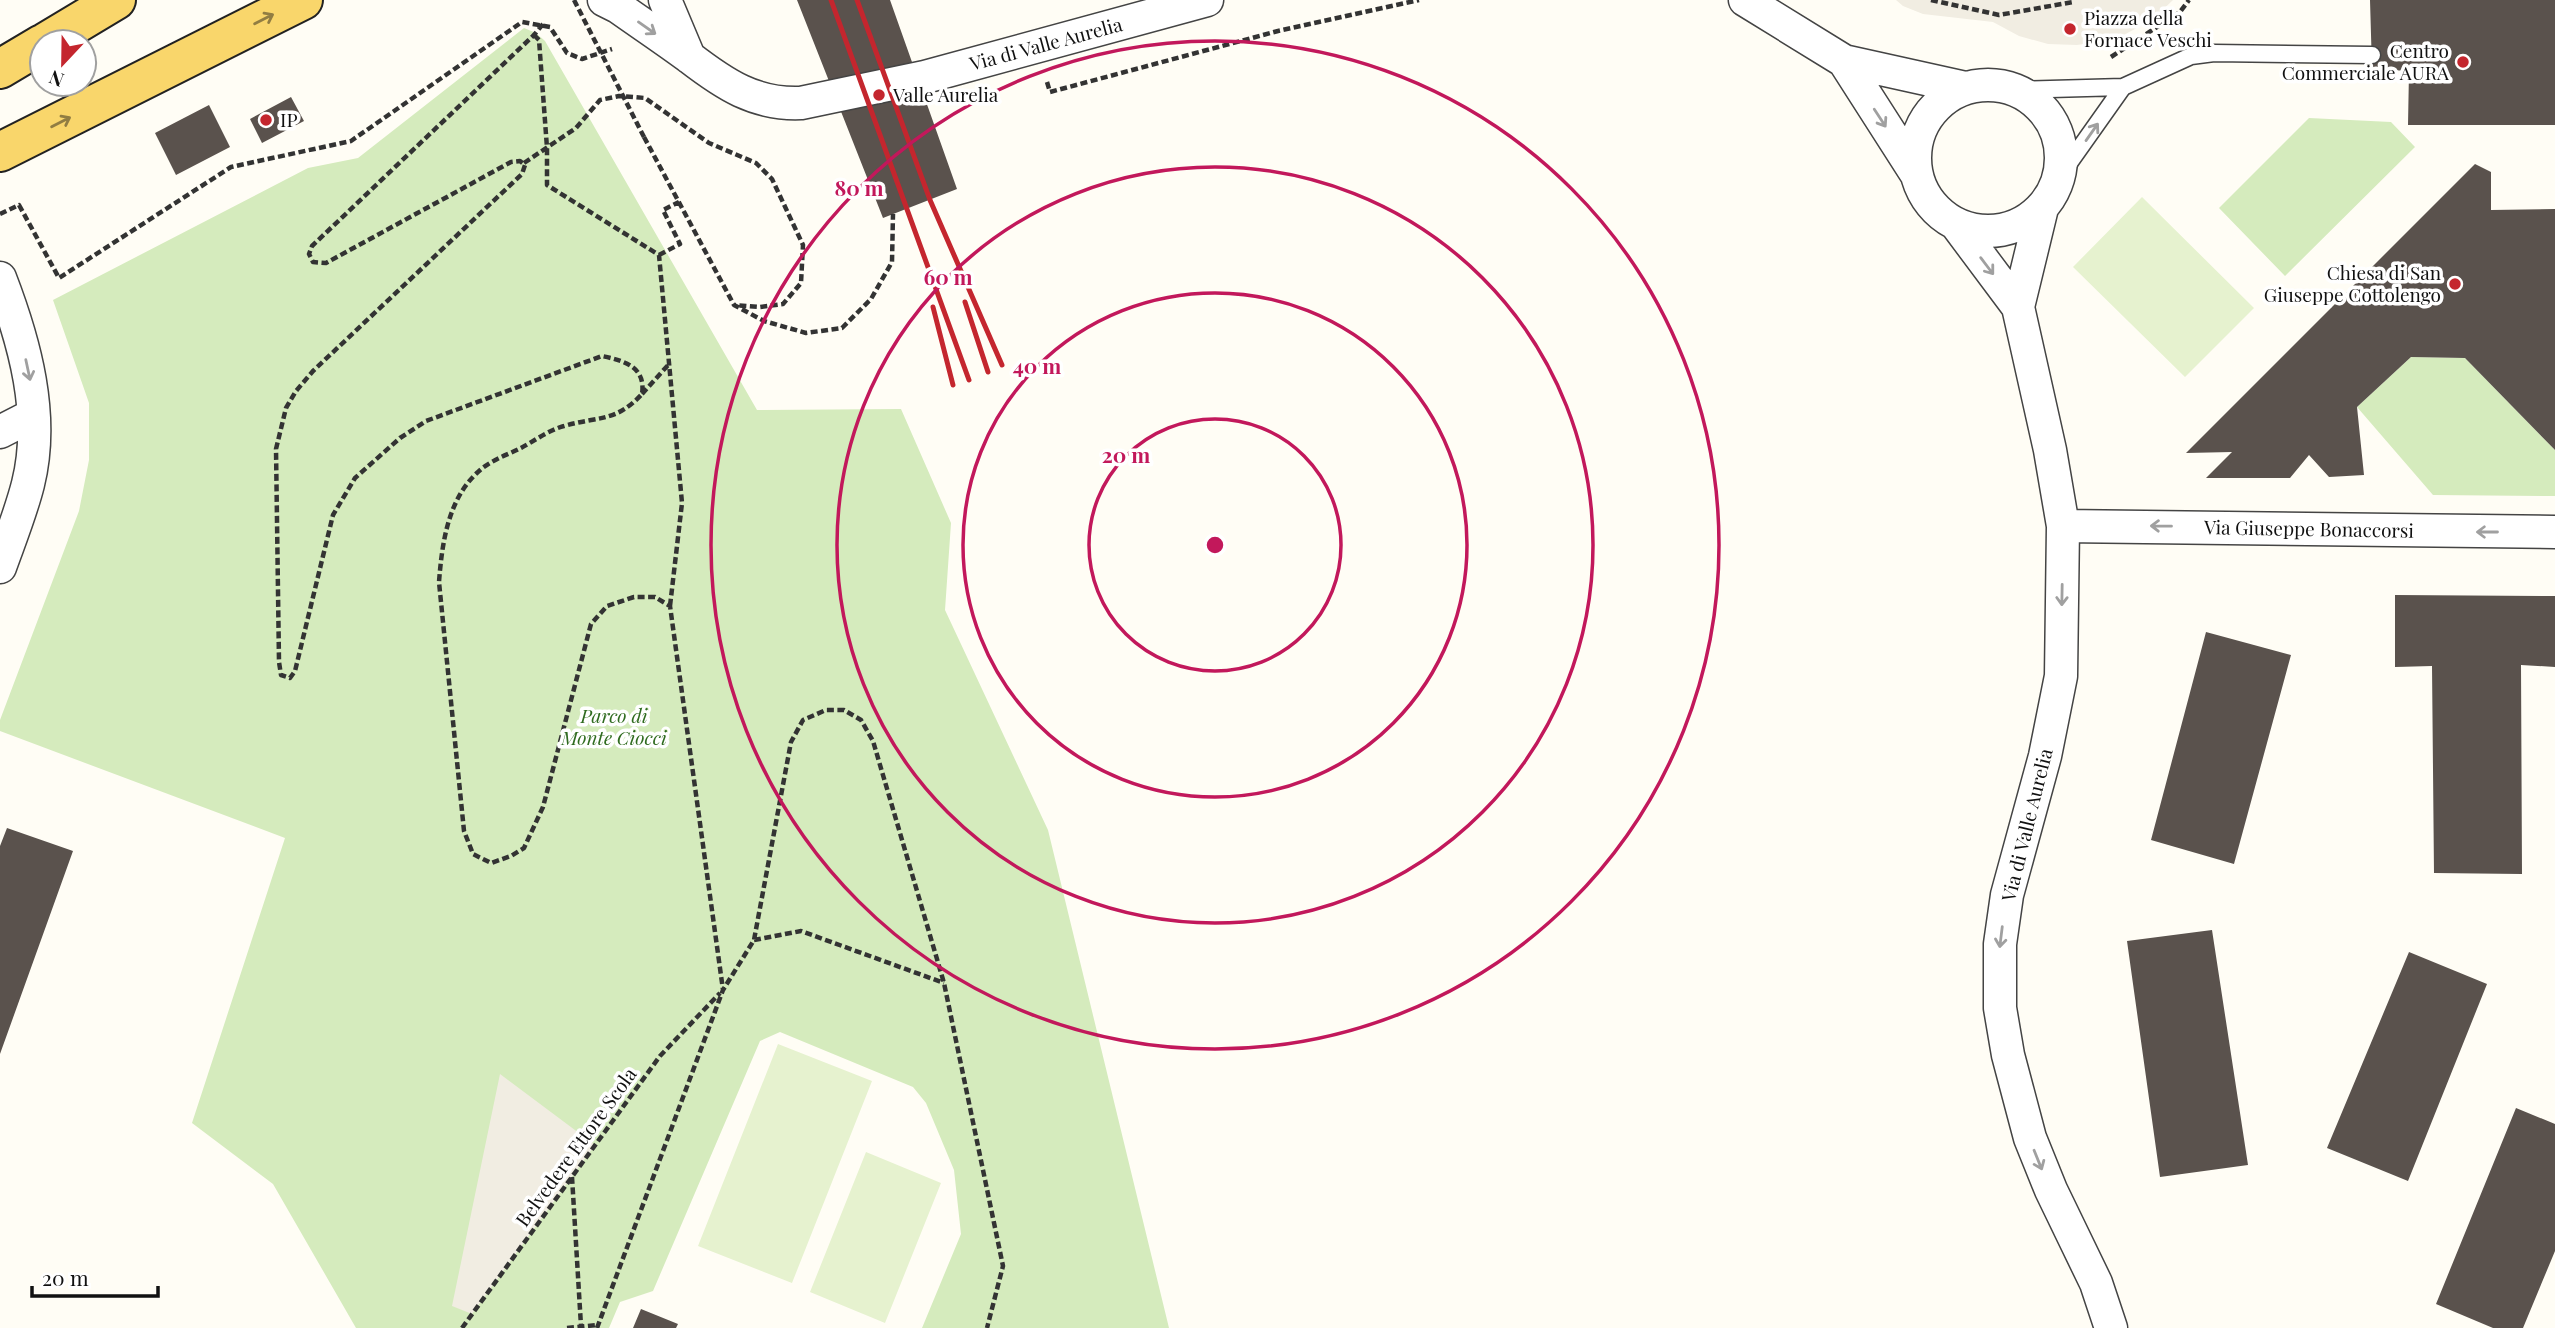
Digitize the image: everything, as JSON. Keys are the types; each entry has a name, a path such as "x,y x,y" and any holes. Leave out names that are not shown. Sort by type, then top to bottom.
{"main road":[{"path":"69,28 116,0"},
{"path":"0,152 303,0"},
{"path":"0,69 28,52"}],"street":[{"name":"Via di Valle Aurelia","path":"604,0 690,57 716,79 748,96 775,102 801,103 925,77 1206,0"},
{"name":"Via di Valle Aurelia","path":"665,0 690,57"},
{"name":"Via di Valle Aurelia","path":"1745,0 1844,61 1966,88"},
{"name":"Via di Valle Aurelia","path":"1844,61 1917,174 1924,194 1938,212 1956,224 1976,230 1998,231 2019,225 2037,214 2052,197 2060,176"},
{"name":"Via di Valle Aurelia","path":"1917,174 1915,153 1920,131 1931,112 1947,98 1966,88 1987,85 2018,90"},
{"path":"2018,90 2036,101 2046,112 2057,132 2061,150 2060,176"},
{"name":"Via di Valle Aurelia","path":"2018,307 2042,208"},
{"name":"Via di Valle Aurelia","path":"1956,224 2018,307 2050,450 2063,526 2061,676 2045,756 2007,895 2000,944 2000,1008 2008,1055 2029,1138 2096,1283 2111,1328"},
{"path":"0,278 20,337 32,391 33,415 33,448 28,484 0,566"},
{"path":"0,432 33,415"},
{"name":"Via Giuseppe Bonaccorsi","path":"2063,526 2555,532"}],"lane":[{"path":"2018,90 2123,87 2191,56 2246,53 2372,55"},
{"path":"2060,176 2123,87"}],"path":[{"path":"574,0 734,304 764,321 806,333 842,328 871,299 892,262 893,214"},
{"path":"1931,0 1999,15 2073,2"},
{"path":"2107,59 2180,12 2189,0"},
{"path":"0,214 19,205 59,278 231,167 351,141 522,22 550,27 567,53 582,59 617,48"},
{"path":"543,24 312,246 310,258 313,262 326,263 511,162 524,163 576,128 600,100 619,96 645,98 709,143 756,163 772,179 803,245 801,283 783,304 760,307 734,304"},
{"path":"534,35 539,40 547,185 659,255"},
{"path":"524,163 522,174 313,371 286,408 276,449 281,676 290,678 295,671 333,515 355,478 400,438 426,421 603,356 622,360 638,372 644,384 642,394"},
{"path":"659,255 680,244 663,210 679,202"},
{"path":"659,255 682,503 670,606 723,990"},
{"path":"669,364 642,394 620,413 603,419 562,426 480,470 466,486 454,507 441,554 439,582 464,831 473,854 491,863 524,848 543,807 591,624 607,606 634,597 655,597 670,606"},
{"path":"567,1328 597,1327 723,990 754,940 791,743 803,720 826,710 844,710 861,719 873,741 944,983 1003,1266 987,1328"},
{"path":"754,940 801,932 944,983"},
{"name":"Belvedere Ettore Scola","path":"462,1328 660,1056 723,990"},
{"path":"572,1176 581,1326"}],"green space":[{"name":"Parco di Monte Ciocci","path":"524,28 545,41 757,410 901,409 951,523 945,610 1048,830 1169,1328 922,1328 961,1234 954,1170 926,1103 913,1087 780,1032 760,1041 653,1291 620,1302 609,1328 356,1328 273,1184 192,1123 285,838 0,731 0,720 79,511 89,460 89,403 53,300 308,168 358,158"},
{"path":"2309,118 2391,122 2415,147 2285,276 2219,208"},
{"path":"2142,197 2254,308 2185,377 2073,267"},
{"path":"2411,357 2465,358 2555,450 2555,496 2433,495 2357,407"},
{"path":"778,1044 872,1081 792,1283 698,1246"},
{"path":"866,1152 941,1183 885,1323 810,1292"}],"shaded area":[{"name":"Piazza della Fornace Veschi","path":"1896,0 2173,0 2152,20 2116,39 2077,45 2048,44 2019,36 1993,22 1923,14 1903,6"},
{"path":"500,1074 595,1145 472,1314 452,1306"}],"building":[{"name":"Valle Aurelia","path":"797,0 890,0 957,189 883,218"},
{"name":"Centro Commerciale AURA","path":"2370,0 2555,0 2555,125 2408,125 2409,71 2372,69"},
{"path":"291,97 304,121 262,143 250,119"},
{"path":"209,105 230,147 176,175 155,133"},
{"name":"Chiesa di San Giuseppe Cottolengo","path":"2475,164 2491,172 2491,210 2555,209 2555,450 2465,358 2411,357 2357,407 2364,475 2329,477 2309,455 2290,478 2206,478 2232,452 2186,453"},
{"path":"2395,595 2555,596 2555,667 2521,665 2522,874 2434,873 2432,666 2395,667"},
{"path":"2206,632 2291,655 2234,864 2151,840"},
{"path":"7,828 73,851 0,1054 0,846"},
{"path":"2212,930 2248,1165 2160,1177 2127,941"},
{"path":"2409,952 2487,984 2408,1181 2327,1148"},
{"path":"2516,1108 2555,1124 2555,1251 2523,1328 2493,1328 2436,1304"},
{"path":"641,1309 678,1324 676,1328 633,1328"}],"railway":[{"path":"831,0 969,380"},
{"path":"857,0 930,200 1002,365"},
{"path":"965,302 988,372"},
{"path":"933,307 953,385"}],"place":[{"name":"Piazza della Fornace Veschi","path":"2070,29"},
{"name":"Centro Commerciale AURA","path":"2463,62"},
{"name":"Valle Aurelia","path":"879,95"},
{"name":"IP","path":"266,120"},
{"name":"Chiesa di San Giuseppe Cottolengo","path":"2455,284"}]}
